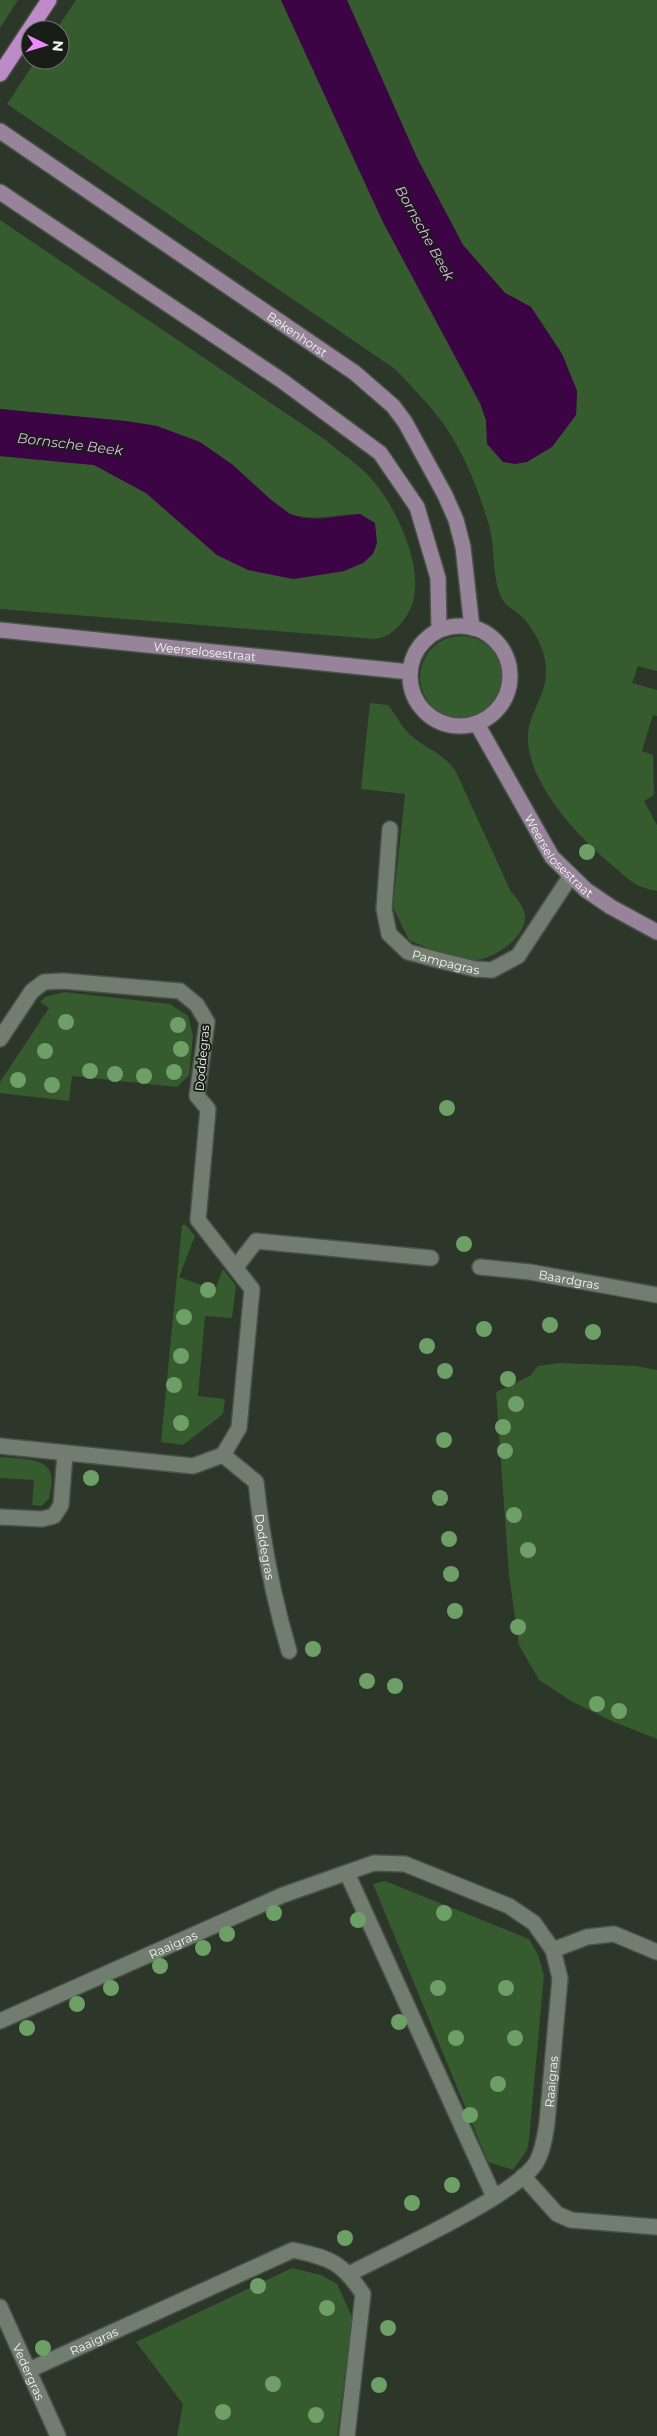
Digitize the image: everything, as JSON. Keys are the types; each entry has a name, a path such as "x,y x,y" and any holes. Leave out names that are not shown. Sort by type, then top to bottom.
{"main road":[{"path":"0,74 49,0"}],"street":[{"name":"Bekenhorst","path":"0,131 355,373 392,406 405,422 417,442 456,520 465,562 472,628"},
{"path":"0,192 281,380 380,453 418,507 438,578 439,630"},
{"path":"472,628 484,632 498,644 508,661 510,681 505,699 492,715 477,724 456,726 437,721 422,709 413,691 410,672 416,653 428,638 439,630 472,628"},
{"name":"Weerselosestraat","path":"0,630 410,672"},
{"name":"Weerselosestraat","path":"477,724 552,857 570,877 611,907 657,932"},
{"name":"Pampagras","path":"390,829 384,909 389,934 408,952 475,969 492,970 518,956 570,877"},
{"name":"Doddegras","path":"0,1039 32,991 44,982 180,991 197,1005 207,1022 197,1096 208,1108 198,1220 252,1289 238,1428 223,1455 256,1482 279,1617 290,1652"},
{"path":"236,1267 256,1241 431,1258"},
{"name":"Baardgras","path":"480,1267 530,1272 657,1295"},
{"path":"0,1446 193,1466 223,1455"},
{"path":"0,1517 42,1519 54,1516 61,1505 65,1454"},
{"name":"Raaigras","path":"0,2021 283,1895 374,1863 405,1864 509,1906 534,1923 553,1950 560,1978 547,2123 543,2146 536,2164 494,2197 349,2274"},
{"path":"347,1873 494,2197"},
{"path":"553,1950 587,1937 614,1934 657,1952"},
{"path":"523,2176 557,2214 571,2220 657,2227"},
{"name":"Raaigras","path":"29,2370 293,2250 324,2257 349,2274 363,2294 347,2436"},
{"name":"Vedergras","path":"0,2307 58,2436"}],"green space":[{"path":"0,0 18,0 0,28"},
{"path":"76,0 281,0 382,220 480,403 486,420 488,444 576,415 577,391 562,354 531,307 505,293 463,245 417,158 347,0 657,0 657,671 638,666 632,683 657,690 657,716 653,715 642,751 653,755 654,795 644,801 657,825 657,891 631,882 599,854 557,808 536,772 530,754 528,736 529,726 545,682 544,654 530,626 501,597 496,581 492,537 481,499 462,454 436,414 395,369 7,104 29,70 70,70 70,20 63,20"},
{"path":"0,220 327,441 366,473 388,502 399,521 413,563 415,584 413,602 405,618 396,629 389,634 375,639 0,609 0,456 94,465 146,493 217,555 293,579 344,571 360,514 316,518 290,514 157,426 125,421 0,409"},
{"path":"461,636 477,639 490,648 499,661 502,677 499,693 490,706 477,715 461,718 445,715 432,706 423,693 420,677 423,661 432,648 445,639"},
{"path":"370,703 388,705 410,734 452,766 511,892 523,907 525,919 519,933 506,947 490,956 475,960 461,958 409,940 393,907 405,794 361,789"},
{"path":"64,992 170,1004 188,1016 193,1036 189,1075 177,1087 72,1076 69,1101 0,1093 0,1082 49,1008 40,1002 45,997"},
{"path":"182,1225 186,1225 195,1236 179,1277 215,1290 223,1269 236,1286 232,1318 205,1316 198,1396 225,1399 223,1414 183,1445 161,1442"},
{"path":"559,1363 636,1366 657,1370 657,1739 614,1722 571,1701 539,1680 519,1645 509,1575 496,1392 530,1376 538,1366"},
{"path":"0,1457 38,1461 44,1464 49,1469 52,1478 49,1499 41,1506 32,1505 34,1480 0,1478"},
{"path":"385,1881 529,1939 538,1955 544,1975 529,2139 527,2150 513,2170 488,2162 373,1884"},
{"path":"292,2268 321,2275 337,2284 352,2317 337,2436 177,2436 183,2404 136,2342"}],"water":[{"name":"Bornsche Beek","path":"281,0 347,0 417,158 463,245 505,293 531,307 562,354 577,391 576,415 552,447 527,462 515,464 503,462 487,444 486,420 480,403 382,220"},
{"name":"Bornsche Beek","path":"0,409 125,421 157,426 200,442 233,465 270,499 290,514 303,518 319,519 360,514 375,523 377,543 373,554 363,563 344,571 293,579 248,570 217,555 146,493 94,465 0,456"}]}
